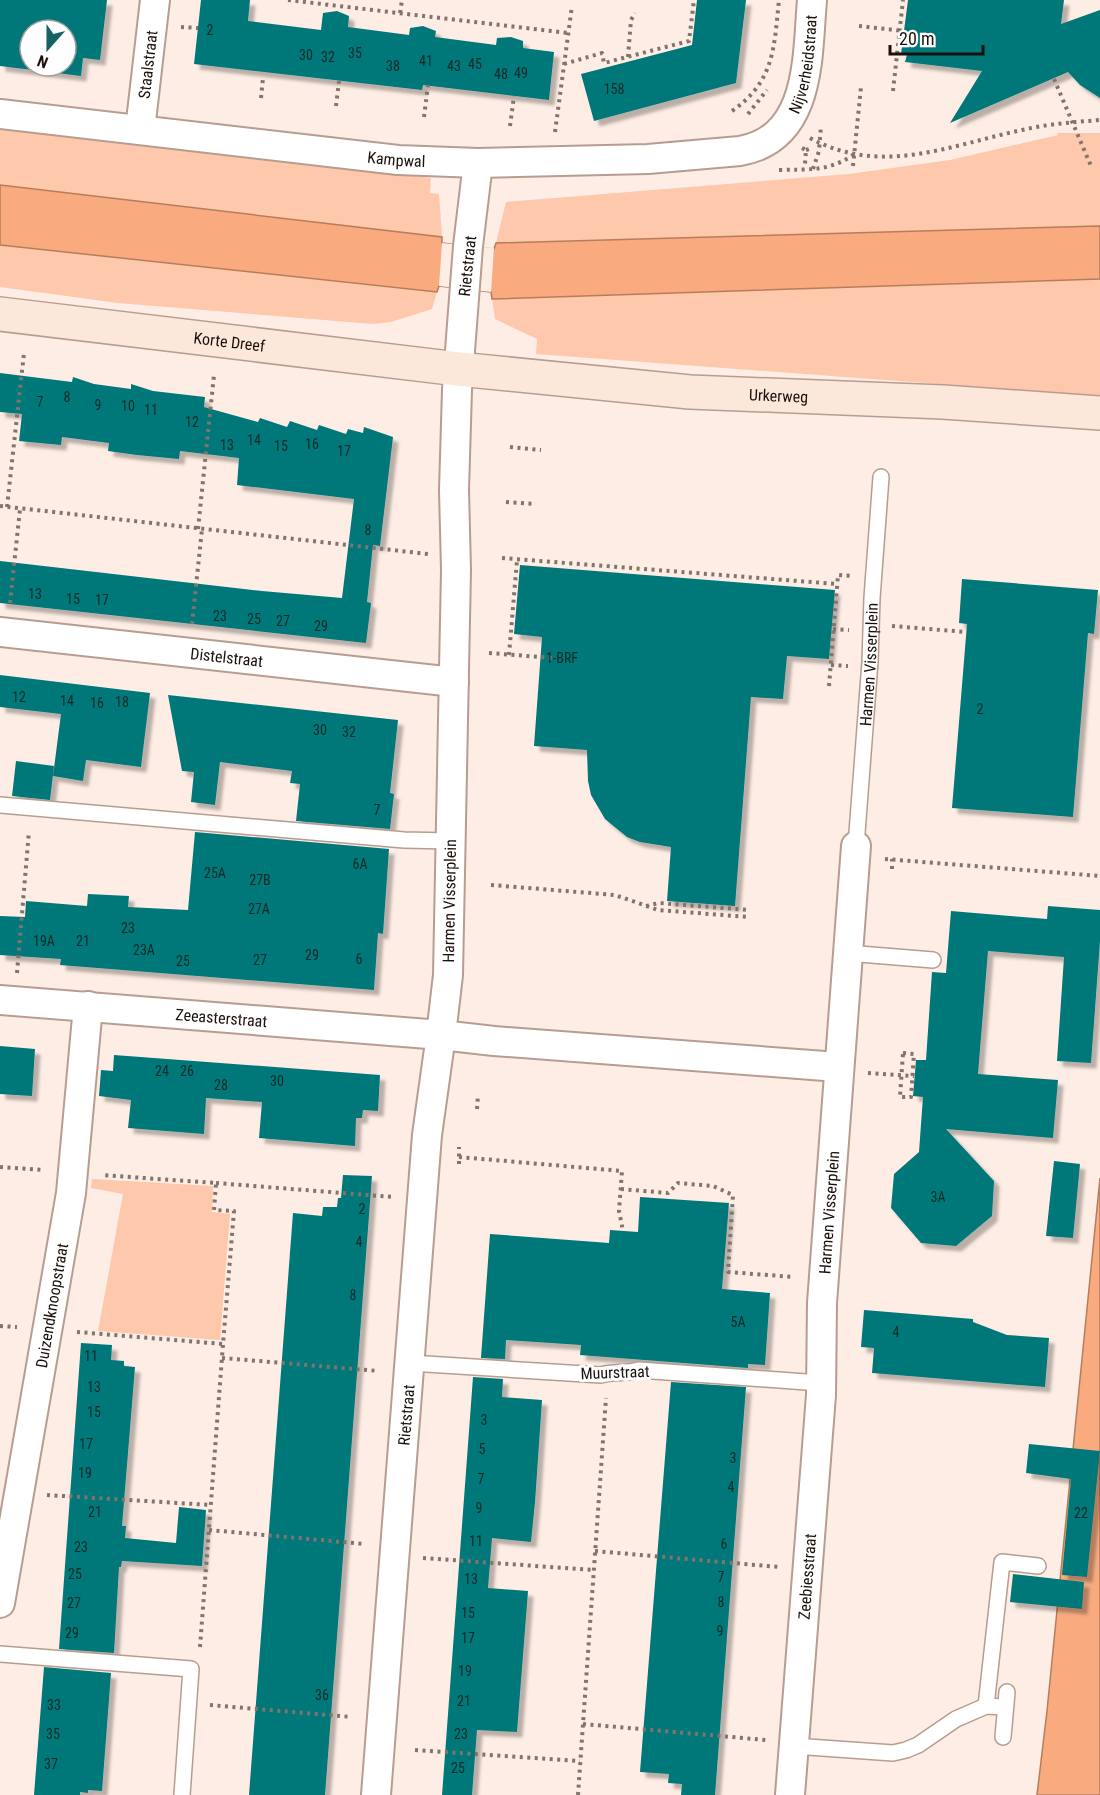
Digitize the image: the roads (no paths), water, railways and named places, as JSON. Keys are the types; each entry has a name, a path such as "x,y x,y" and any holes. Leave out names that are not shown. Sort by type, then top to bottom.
{"main road":[{"name":"Korte Dreef","path":"0,314 458,369"},
{"name":"Urkerweg","path":"458,369 690,392 943,402 1100,413"}],"street":[{"name":"Staalstraat","path":"140,130 155,0"},
{"name":"Nijverheidstraat","path":"785,125 799,98 806,76 812,0"},
{"name":"Kampwal","path":"0,114 398,160 478,163 648,159 740,151 763,144 785,125"},
{"name":"Rietstraat","path":"458,369 468,246 478,163"},
{"name":"Harmen Visserplein","path":"441,1035 448,975 456,570 454,490 458,369"},
{"name":"Distelstraat","path":"0,632 454,682"},
{"name":"Harmen Visserplein","path":"821,1370 822,1223 828,1137 848,1070 842,964 856,846"},
{"name":"Zeeasterstraat","path":"0,1000 441,1035"},
{"name":"Duizendknoopstraat","path":"0,1603 71,1193 88,1006"},
{"name":"Rietstraat","path":"376,1795 427,1135 441,1035"},
{"path":"441,1035 848,1070"},
{"name":"Zeebiesstraat","path":"790,1795 783,1743 821,1370"}],"lane":[{"name":"Harmen Visserplein","path":"856,846 881,477"},
{"path":"0,806 404,840 450,841"},
{"path":"842,964 933,960"},
{"name":"Muurstraat","path":"410,1363 601,1375 612,1371 639,1370 821,1370"},
{"path":"986,1706 1002,1562 1038,1566"},
{"path":"0,1654 191,1669 182,1795"},
{"path":"783,1743 893,1753 918,1745 956,1719 1006,1699 1003,1737"}]}
